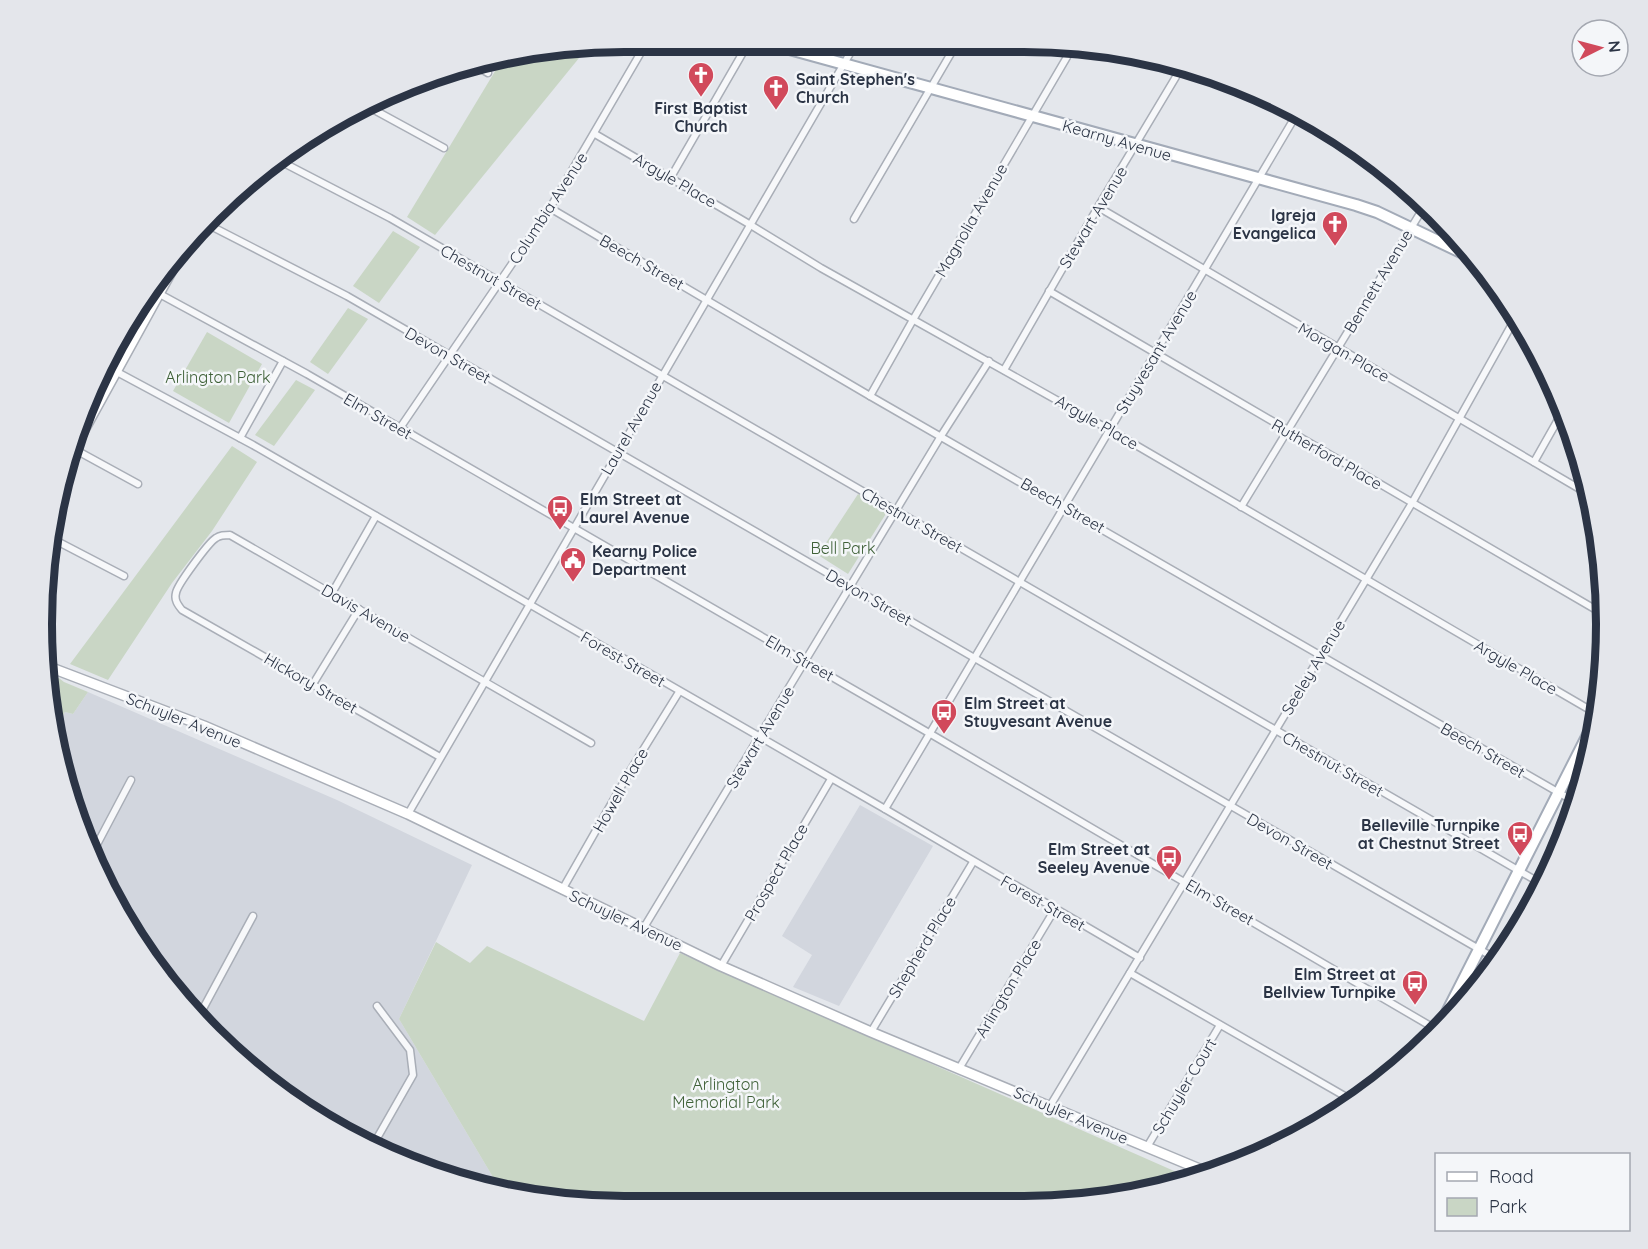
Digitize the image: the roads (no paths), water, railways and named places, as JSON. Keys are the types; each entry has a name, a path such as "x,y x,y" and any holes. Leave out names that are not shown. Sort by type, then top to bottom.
{"main road":[{"name":"Kearny Avenue","path":"798,52 1356,205 1377,212 1456,250"},
{"path":"92,417 152,303"},
{"name":"Schuyler Avenue","path":"55,669 204,726 408,814 721,966 871,1032 960,1067 1198,1169"},
{"path":"1450,1006 1584,742"}],"street":[{"name":"Columbia Avenue","path":"400,428 550,208 641,52"},
{"path":"671,177 743,52"},
{"name":"Laurel Avenue","path":"408,814 850,52"},
{"path":"854,219 952,52"},
{"name":"Magnolia Avenue","path":"870,396 1068,55"},
{"path":"483,70 488,73"},
{"name":"Stewart Avenue","path":"1004,370 1178,74"},
{"path":"374,110 444,148"},
{"name":"Stuyvesant Avenue","path":"885,809 1293,120"},
{"name":"Argyle Place","path":"595,134 821,268 914,318 1110,430 1589,710"},
{"name":"Chestnut Street","path":"286,164 390,218 1535,880"},
{"name":"Morgan Place","path":"1098,207 1579,489"},
{"name":"Beech Street","path":"550,208 870,396 1065,506 1568,798"},
{"name":"Bennett Avenue","path":"1241,507 1420,213"},
{"name":"Devon Street","path":"213,227 347,296 1490,955"},
{"name":"Rutherford Place","path":"1049,291 1595,609"},
{"name":"Elm Street","path":"158,294 283,361 929,733 1185,882 1429,1028"},
{"name":"Seeley Avenue","path":"1050,1106 1412,503 1511,326"},
{"path":"240,438 283,361"},
{"name":"Stewart Avenue","path":"643,929 941,436 989,361"},
{"name":"Forest Street","path":"112,369 240,438 1140,958"},
{"path":"1534,462 1557,421"},
{"path":"80,452 138,484"},
{"path":"332,593 376,516"},
{"name":"Davis Avenue","path":"182,610 177,605 176,599 179,585 212,540 230,535 591,743"},
{"path":"58,542 124,576"},
{"path":"313,684 358,609"},
{"name":"Hickory Street","path":"182,610 440,758"},
{"name":"Howell Place","path":"562,890 630,771 679,692"},
{"name":"Prospect Place","path":"721,966 831,779"},
{"path":"97,845 131,780"},
{"name":"Shepherd Place","path":"871,1032 973,862"},
{"name":"Arlington Place","path":"960,1067 1055,909"},
{"path":"202,1010 253,915"},
{"path":"1130,973 1346,1097"},
{"path":"376,1140 413,1075 410,1050 377,1006"},
{"name":"Schuyler Court","path":"1147,1148 1220,1025"}],"place":[{"name":"First Baptist Church","path":"701,98"},
{"name":"Saint Stephen's Church","path":"776,111"},
{"name":"Igreja Evangelica","path":"1335,247"},
{"name":"Elm Street at Laurel Avenue","path":"560,531"},
{"name":"Kearny Police Department","path":"573,583"},
{"name":"Elm Street at Stuyvesant Avenue","path":"944,735"},
{"name":"Belleville Turnpike at Chestnut Street","path":"1520,857"},
{"name":"Elm Street at Seeley Avenue","path":"1169,881"},
{"name":"Elm Street at Bellview Turnpike","path":"1415,1006"}],"park label":[{"name":"Arlington Park","path":"218,377"},
{"name":"Bell Park","path":"843,548"},
{"name":"Arlington Memorial Park","path":"726,1093"}]}
